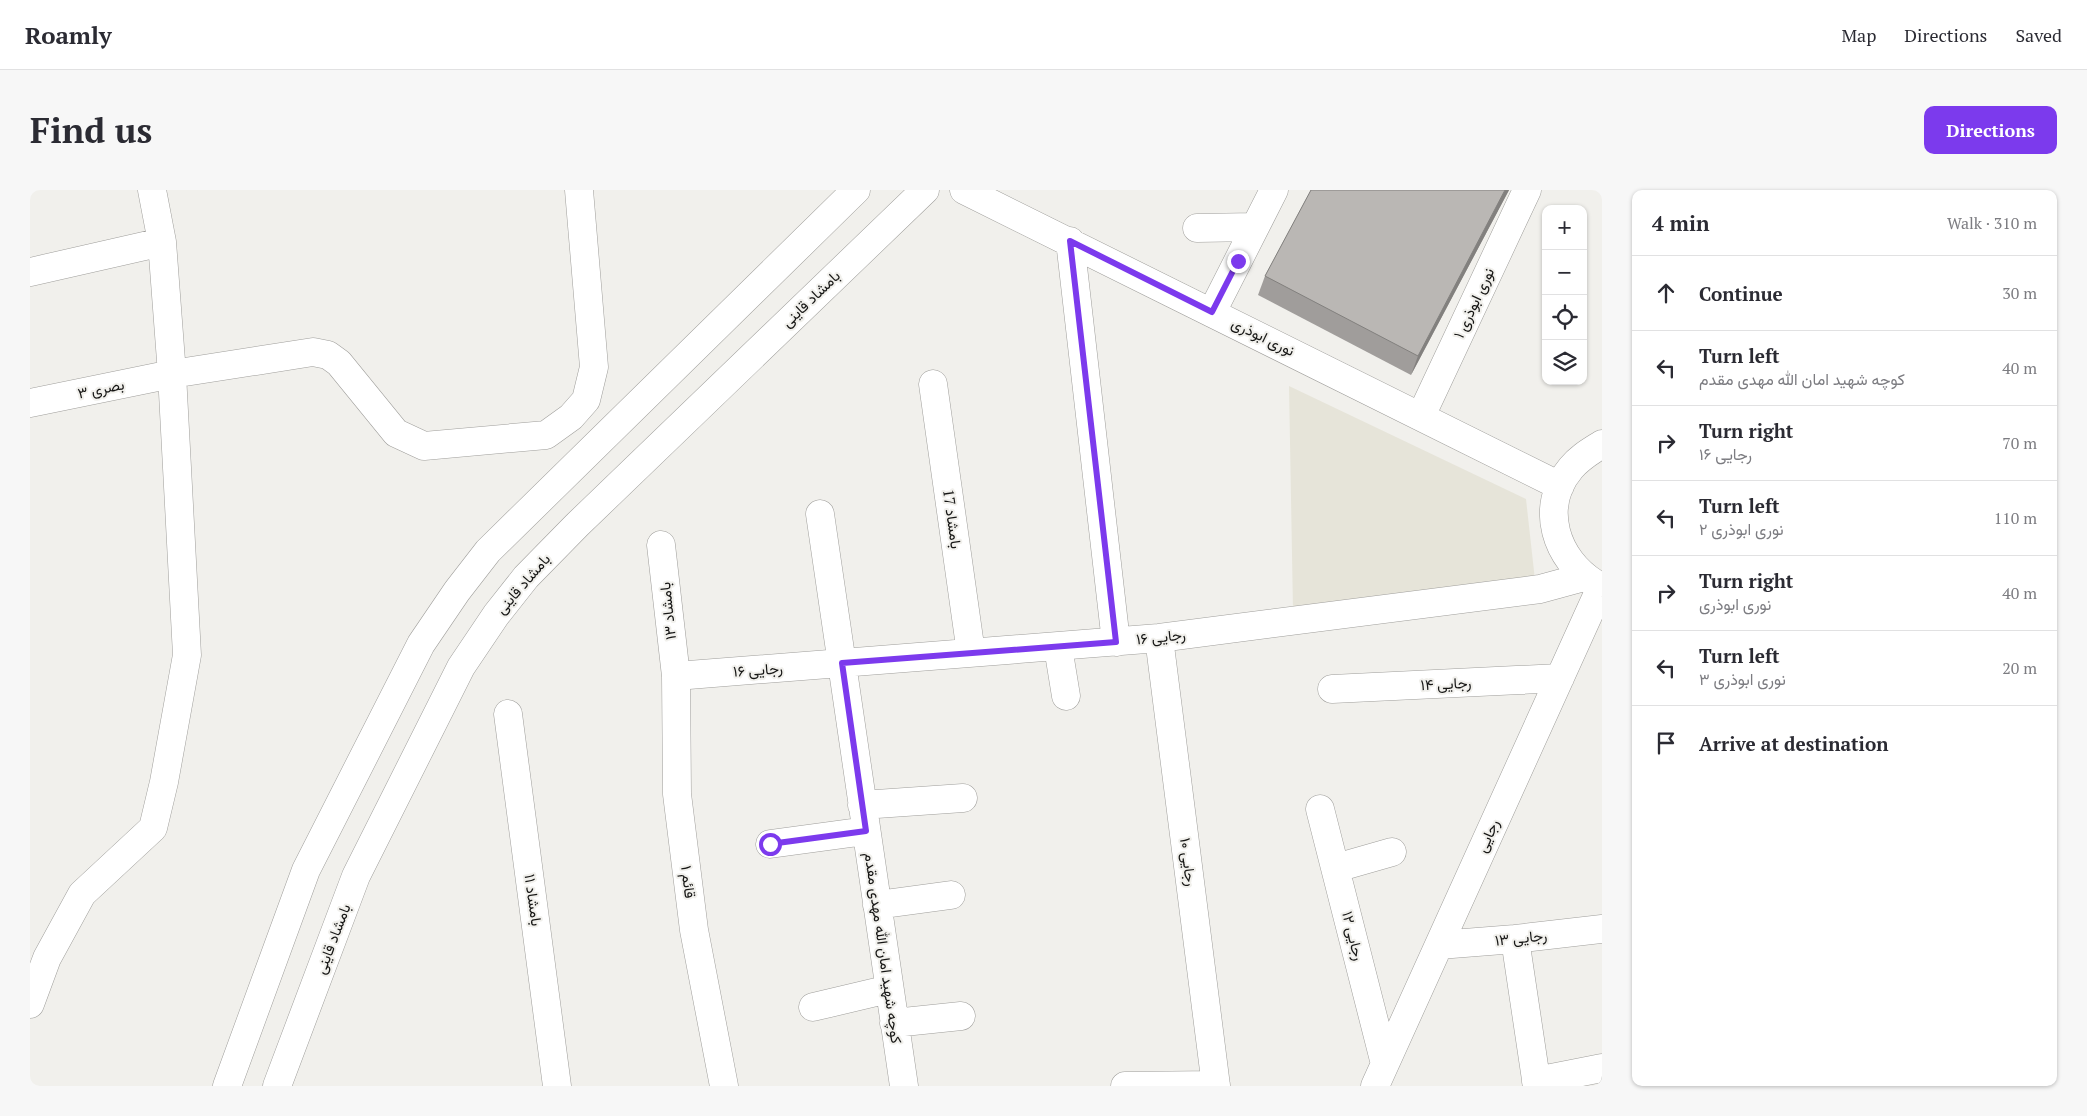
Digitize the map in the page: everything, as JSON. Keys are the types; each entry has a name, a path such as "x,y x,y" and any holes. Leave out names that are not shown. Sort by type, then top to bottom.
{"street":[{"path":"30,1004 47,958 82,894 153,828 162,791 187,655 172,374 162,242 152,190"},
{"name":"بصری ۳","path":"30,403 172,374 313,352 328,355 338,363 396,433 424,446 546,435 571,417 586,400 594,367 579,190"},
{"path":"227,1086 306,870 421,644 457,591 488,552 856,190"},
{"name":"بامشاد قاینی","path":"277,1086 356,876 461,667 496,615 526,577 577,524 925,190"},
{"name":"نوری ابوذری","path":"964,190 1560,486"},
{"path":"1212,312 1274,190"},
{"name":"نوری ابوذری ۱","path":"1421,416 1527,190"},
{"path":"1197,228 1255,227"},
{"path":"1070,241 1116,642"},
{"path":"30,272 162,242"},
{"name":"بامشاد 17","path":"933,384 971,653"},
{"path":"1596,583 1570,562 1559,545 1554,525 1555,505 1560,486 1575,464 1585,454 1602,444"},
{"name":"کوچه شهید امان الله مهدی مقدم","path":"820,514 904,1086"},
{"name":"بامشاد ۱۳","path":"661,546 676,676"},
{"name":"رجایی ۱۶","path":"676,676 1159,638 1596,583"},
{"name":"رجایی","path":"1380,1075 1560,678 1596,583"},
{"name":"رجایی ۱۰","path":"1159,638 1216,1085"},
{"path":"1058,647 1066,696"},
{"name":"قائم ۱","path":"676,676 677,794 694,930 724,1086"},
{"name":"رجایی ۱۴","path":"1332,689 1560,678"},
{"name":"بامشاد ۱۱","path":"508,714 557,1086"},
{"path":"770,844 864,818 963,798"},
{"name":"رجایی ۱۲","path":"1320,808 1336,868 1380,1075"},
{"path":"1336,868 1392,852"},
{"path":"877,906 950,895"},
{"name":"رجایی ۱۳","path":"1439,945 1515,940 1602,929"},
{"path":"1515,940 1537,1083 1602,1068"},
{"path":"813,1007 889,989"},
{"path":"894,1022 961,1016"},
{"path":"1125,1086 1216,1085"}],"shaded area":[{"path":"1289,386 1526,499 1535,580 1293,611"}],"building":[{"path":"1311,190 1505,190 1418,356 1265,276"}],"route":[{"path":"770,844 866,831 842,663 1116,642 1070,241 1212,312 1238,261"}]}
